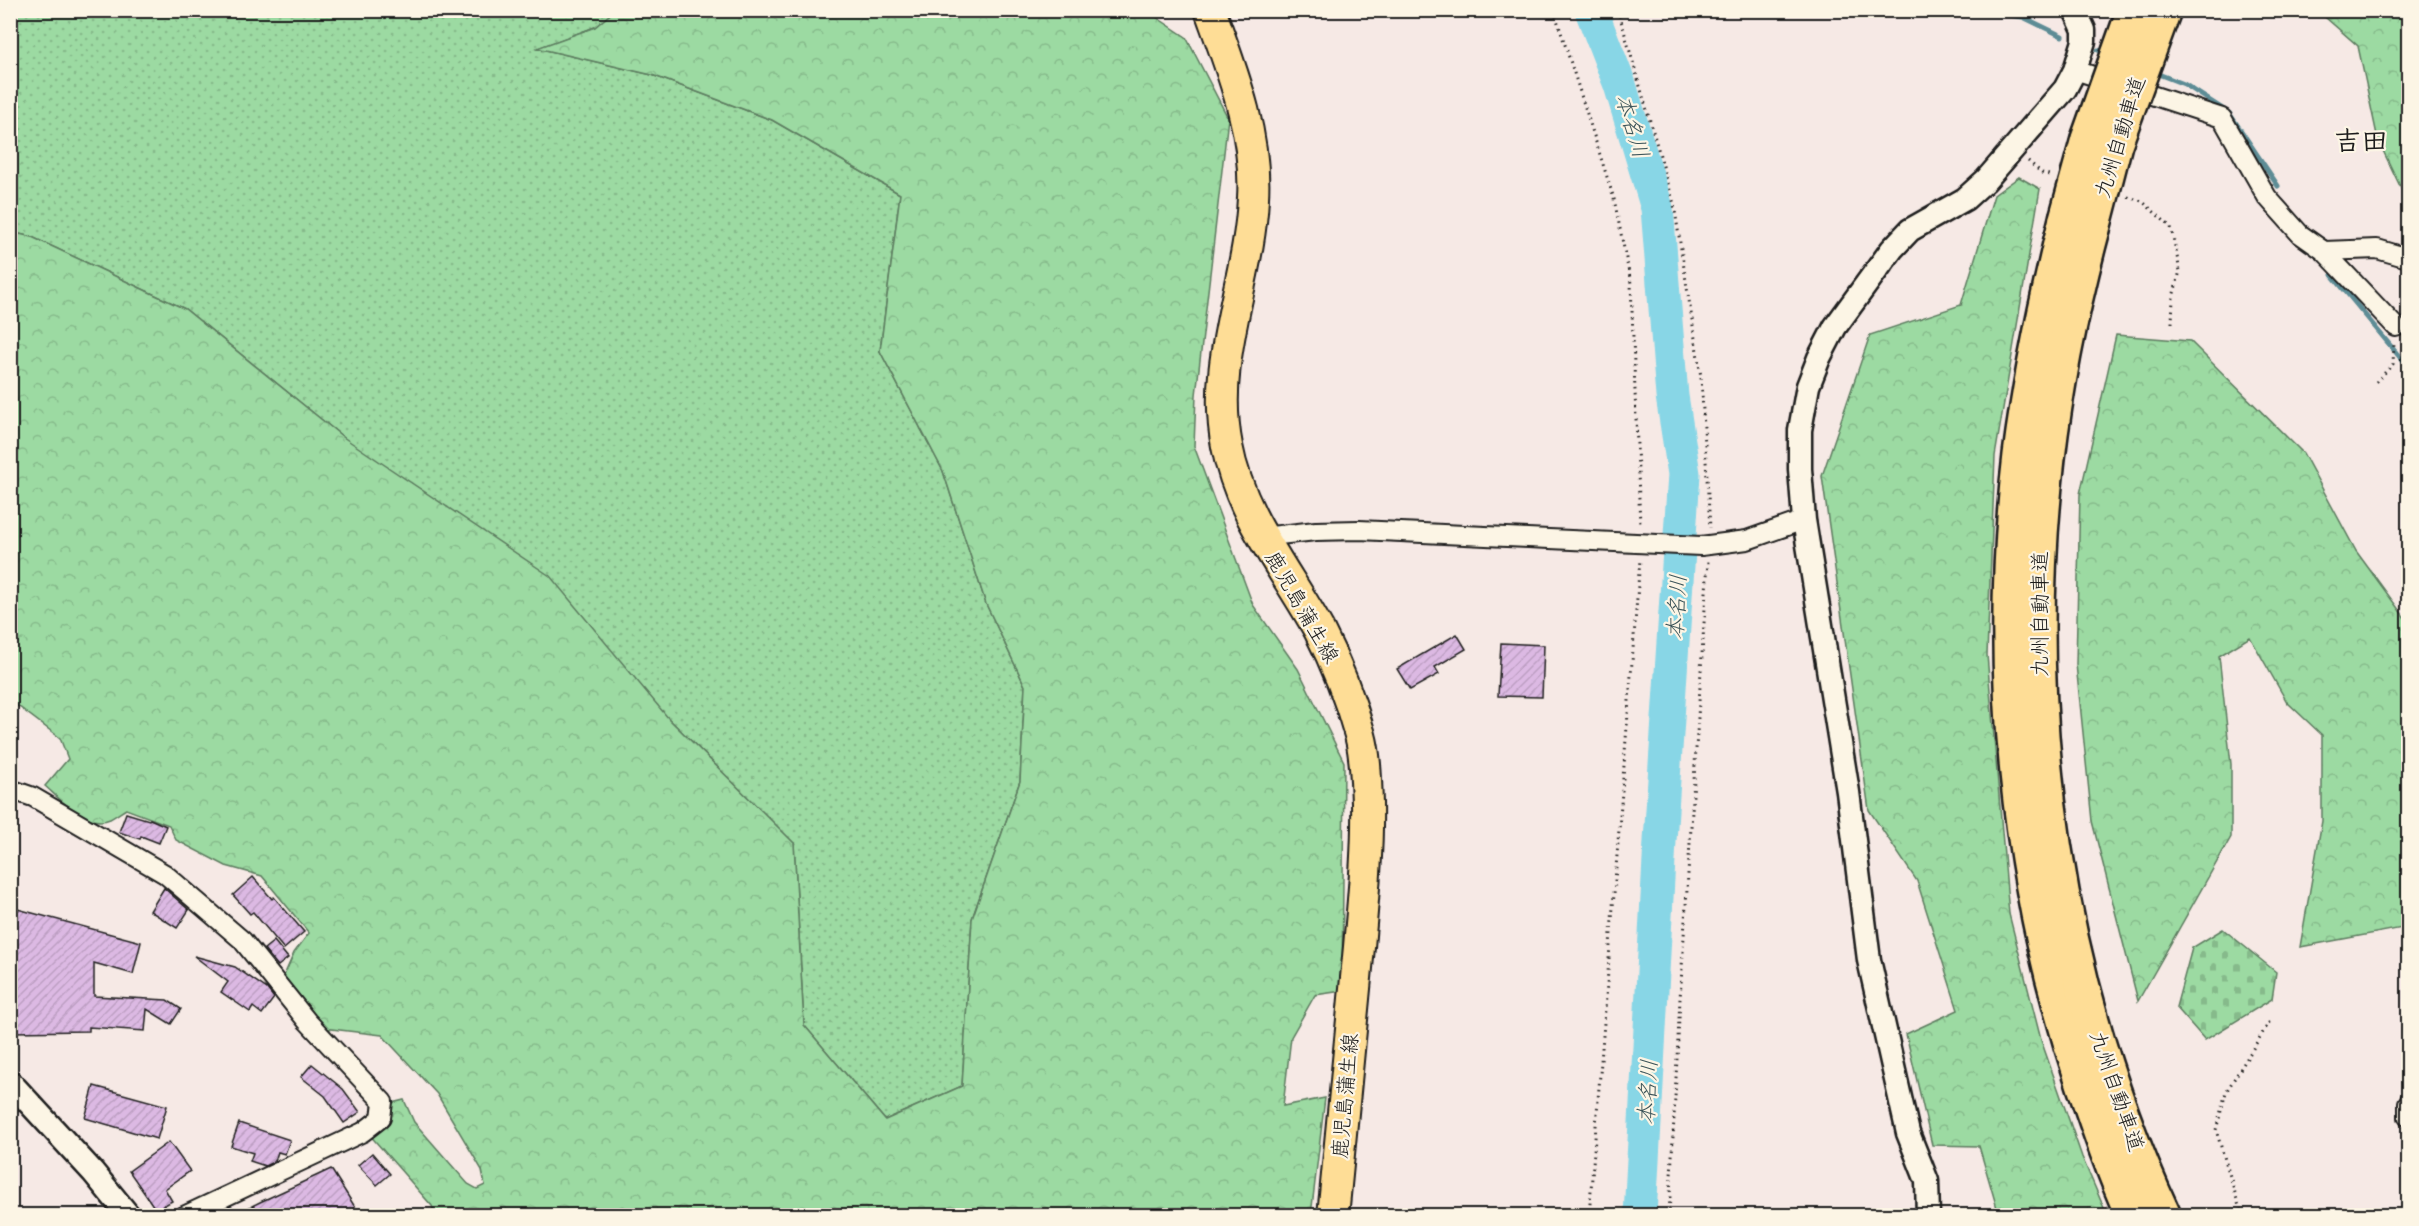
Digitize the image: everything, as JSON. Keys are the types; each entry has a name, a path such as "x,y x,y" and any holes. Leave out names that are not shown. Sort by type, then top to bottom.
{"highway":[{"name":"九州自動車道","path":"2134,10 2088,139 2080,224 2077,292 2061,368 2048,458 2041,535 2038,622 2041,715 2048,794 2057,861 2076,958 2120,1105 2164,1215"},
{"name":"九州自動車道","path":"2133,1215 2073,1052 2048,964 2030,877 2018,796 2012,715 2009,622 2020,455 2034,364 2080,224 2115,144 2163,10"}],"main road":[{"name":"鹿児島蒲生線","path":"1210,10 1240,97 1253,156 1253,198 1249,237 1229,327 1222,404 1227,448 1246,505 1262,537 1319,630 1339,673 1361,737 1366,772 1366,873 1334,1215"}],"street":[{"path":"1928,1215 1927,1181 1908,1133 1869,960 1848,792 1804,520 1800,430 1808,386 1835,327 1892,249 1910,230 1965,199 1986,180 2065,88 2075,70 2084,41 2084,30 2075,10"},
{"path":"2075,70 2222,118 2267,197 2300,234 2324,251 2396,327"},
{"path":"2324,251 2377,249 2409,258"},
{"path":"1262,537 1316,531 1359,530 1705,546 1747,540 1804,520"},
{"path":"10,789 33,797 165,874 242,940 307,1021 383,1102 381,1118 363,1132 184,1215"},
{"path":"10,1082 129,1215"},
{"path":"2409,1103 2409,1117"}],"path":[{"path":"1554,10 1614,199 1631,283 1645,544 1589,1215"},
{"path":"1618,10 1674,204 1701,378 1711,514 1705,546 1670,1215"},
{"path":"2376,382 2393,364 2393,353"},
{"path":"2242,1215 2216,1131 2226,1092 2270,1021"}],"green space":[{"path":"11,10 614,11 595,27 538,48 652,75 772,120 900,194 880,351 943,471 986,604 1025,686 1020,781 972,919 962,1086 885,1120 804,1025 794,843 669,719 343,437 185,309 32,237 11,232"},
{"path":"614,11 1147,11 1186,37 1228,118 1196,395 1194,446 1253,605 1298,669 1344,762 1342,991 1315,995 1291,1037 1283,1106 1325,1098 1311,1215 435,1215 432,1206 368,1133 392,1103 404,1100 414,1122 468,1184 477,1189 485,1185 482,1170 437,1094 382,1035 323,1028 283,978 294,953 309,933 262,876 226,866 176,840 169,825 126,809 110,819 92,820 74,811 45,786 68,759 60,738 11,703 11,232 32,237 185,309 343,437 550,576 669,719 794,843 804,1025 885,1120 962,1086 972,919 1020,781 1025,686 986,604 943,471 880,351 900,194 772,120 652,75 537,48 595,27"},
{"path":"2318,11 2408,11 2408,203 2378,140 2358,46"},
{"path":"2019,177 2040,189 1995,456 1987,655 2009,914 2041,1040 2082,1157 2107,1215 1999,1215 1979,1146 1932,1145 1906,1034 1958,1010 1917,881 1869,810 1822,476 1870,335 1961,305 1994,195"},
{"path":"2116,335 2190,341 2303,453 2356,551 2408,622 2408,927 2300,947 2322,821 2322,735 2287,702 2250,637 2219,656 2231,764 2231,837 2138,1001 2092,821 2076,664 2080,494"},
{"path":"2223,929 2276,972 2272,999 2205,1040 2176,1007 2192,948"}],"building":[{"path":"1457,634 1466,649 1435,667 1439,674 1410,690 1397,669"},
{"path":"1501,643 1544,645 1542,697 1498,696"},
{"path":"126,813 166,826 159,843 141,836 140,839 119,832"},
{"path":"253,877 304,932 284,949 253,912 250,914 233,895"},
{"path":"164,888 189,910 177,928 150,911"},
{"path":"10,907 141,942 133,974 94,963 94,996 167,1000 181,1009 171,1024 147,1009 145,1031 89,1027 89,1031 10,1032"},
{"path":"274,941 288,958 278,966 264,949"},
{"path":"194,956 235,967 267,989 274,998 262,1014 253,1007 250,1012 221,992 228,982"},
{"path":"312,1064 343,1089 360,1112 344,1123 325,1096 301,1077"},
{"path":"94,1086 167,1106 157,1139 85,1118"},
{"path":"239,1123 290,1140 285,1154 278,1152 275,1161 265,1166 250,1161 253,1153 231,1146"},
{"path":"169,1142 190,1171 165,1189 172,1201 156,1210 129,1171"},
{"path":"372,1153 390,1174 377,1185 358,1165"},
{"path":"331,1169 360,1215 234,1215 260,1202"}],"waterway":[{"name":"本名川","path":"1591,10 1620,85 1657,208 1672,396 1684,474 1660,841 1640,1216"},
{"path":"1973,10 2023,17 2062,36"},
{"path":"2098,50 2108,54"},
{"path":"2153,72 2184,84 2229,113 2278,186"},
{"path":"2332,275 2408,367"}],"district":[{"name":"吉田","path":"2361,141"}]}
